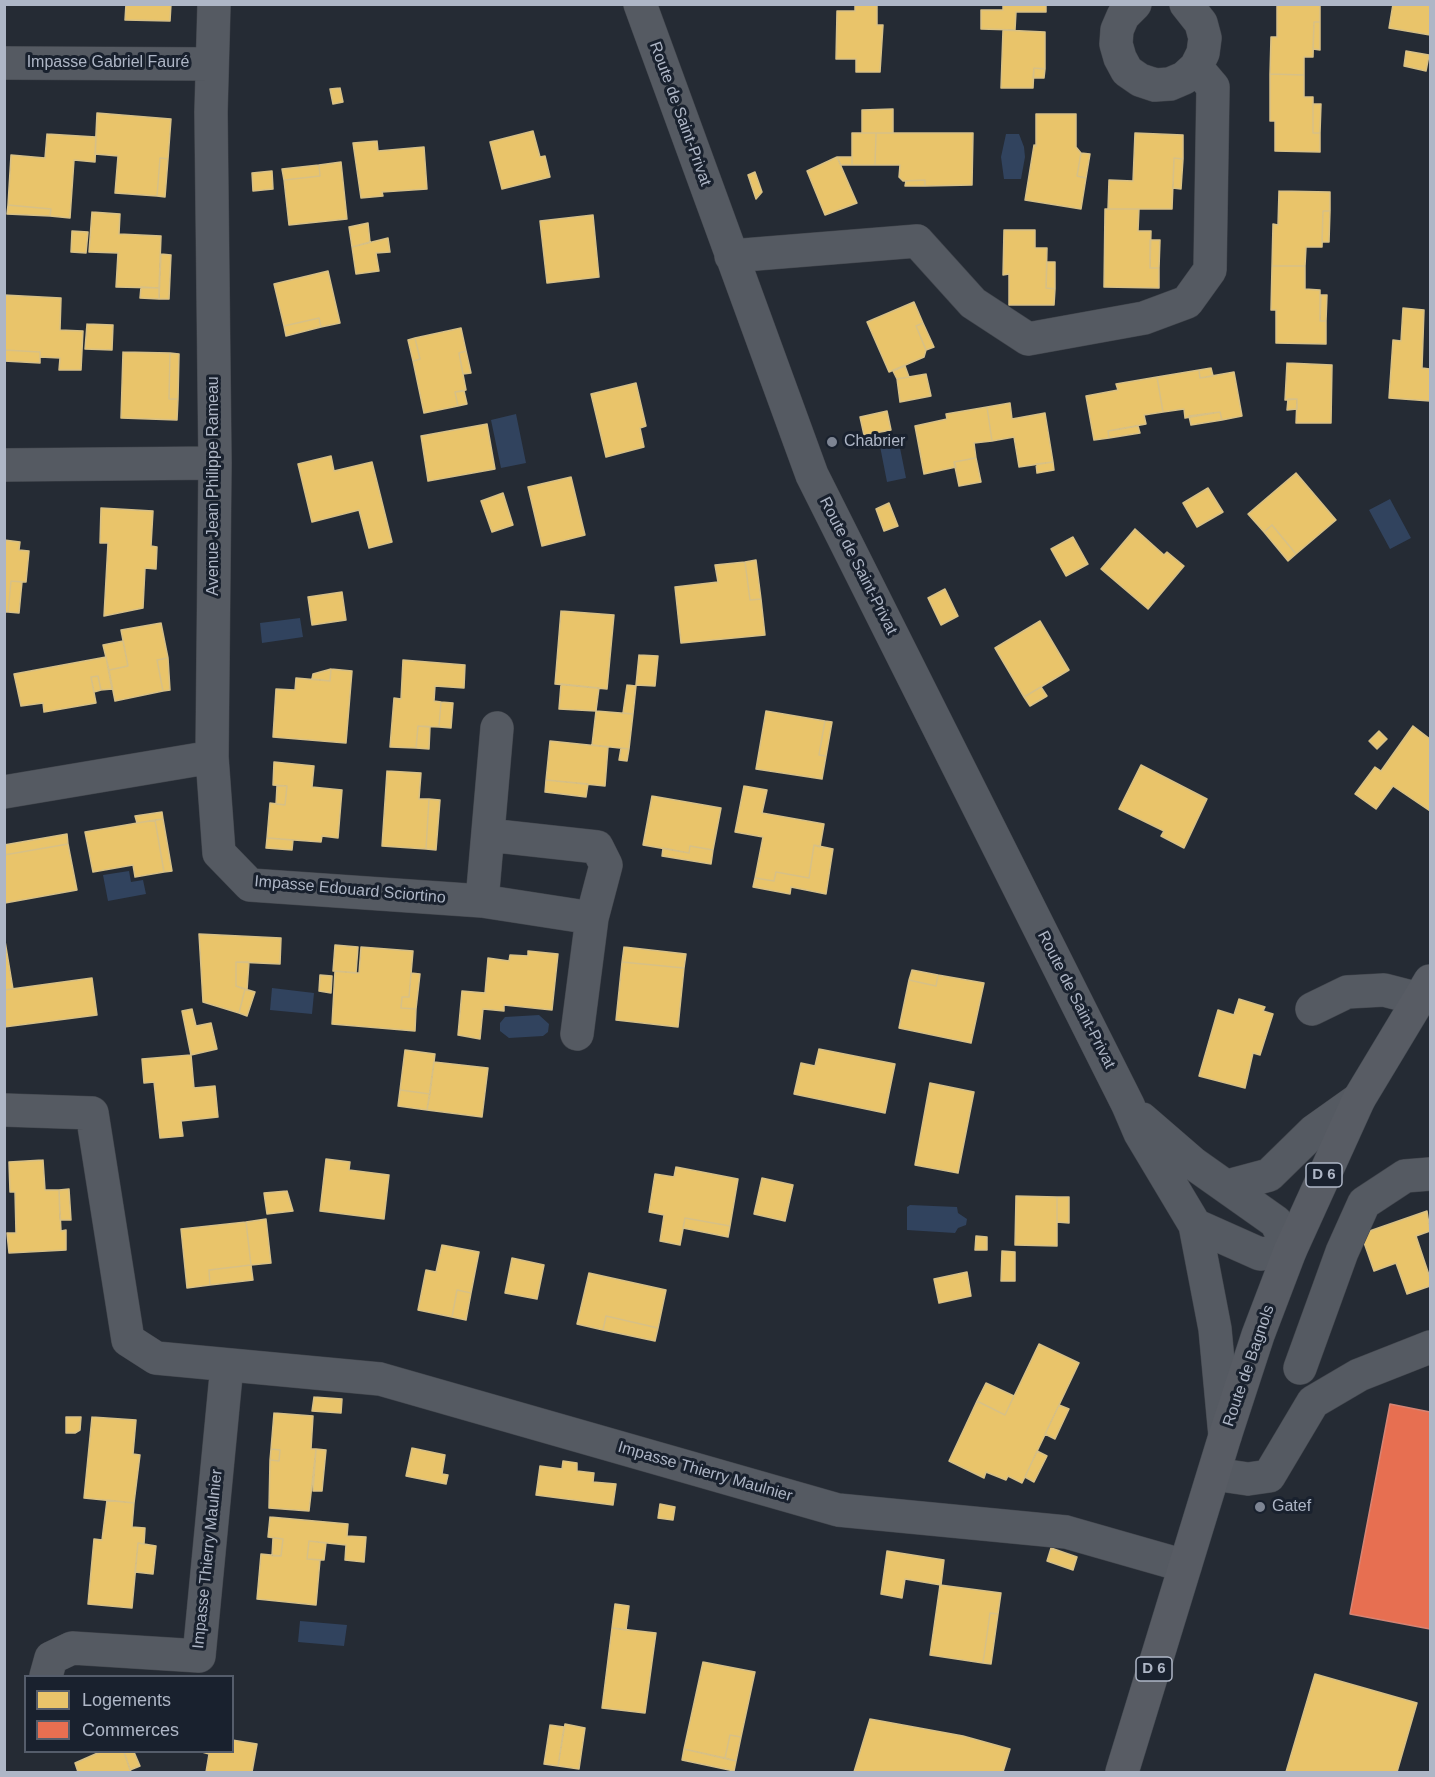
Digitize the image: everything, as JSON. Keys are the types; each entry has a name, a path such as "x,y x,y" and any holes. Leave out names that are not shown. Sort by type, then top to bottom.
{"main road":[{"name":"Route de Bagnols","path":"1122,1773 1258,1335 1290,1251 1359,1098 1425,990"}],"street":[{"name":"Avenue Jean Philippe Rameau","path":"212,757 215,463 212,64 214,4"},
{"name":"Route de Saint-Privat","path":"640,4 812,475 1140,1133 1188,1212 1215,1329 1226,1436"},
{"path":"1135,4 1123,16 1117,30 1118,51 1127,71 1140,80 1155,85 1170,84 1184,78 1196,67 1203,53 1205,38 1201,23 1186,4"},
{"name":"Impasse Gabriel Fauré","path":"4,63 212,64"},
{"path":"731,256 917,241 973,303 1028,339 1144,318 1187,302 1210,270 1213,87 1196,67"},
{"path":"4,465 215,463"},
{"path":"482,901 496,728"},
{"path":"4,792 212,757"},
{"name":"Impasse Edouard Sciortino","path":"212,757 219,854 250,885 482,901 592,918"},
{"path":"488,835 597,847 606,865 592,918 577,1034"},
{"path":"1312,1009 1347,992 1425,990"},
{"path":"1128,1105 1194,1164 1221,1181 1276,1222 1290,1251 1260,1254 1188,1212 1221,1181 1269,1175 1314,1131 1359,1098"},
{"name":"Impasse Thierry Maulnier","path":"4,1110 92,1113 128,1340 156,1358 380,1379 838,1510 1066,1532 1185,1566"},
{"path":"1300,1368 1342,1252 1364,1203 1406,1176 1431,1174"},
{"path":"1214,1474 1248,1479 1269,1476 1313,1402 1359,1375 1431,1347"},
{"name":"Impasse Thierry Maulnier","path":"47,1675 51,1658 72,1648 199,1656 228,1365"}],"water":[{"path":"1006,134 1019,134 1024,147 1025,157 1021,179 1004,179 1001,157"},
{"path":"516,414 526,463 501,468 491,420"},
{"path":"898,438 906,478 887,482 879,441"},
{"path":"1390,499 1411,538 1390,549 1369,510"},
{"path":"300,618 303,637 262,643 260,623"},
{"path":"129,871 131,882 143,880 146,894 108,901 103,875"},
{"path":"272,988 314,993 312,1014 270,1010"},
{"path":"539,1015 549,1024 548,1032 543,1036 509,1038 500,1031 500,1023 505,1017"},
{"path":"910,1205 957,1207 958,1213 967,1219 966,1225 958,1228 955,1233 907,1230 907,1207"},
{"path":"300,1621 347,1625 344,1646 298,1642"}],"building: Logements":[{"path":"126,4 171,4 170,21 125,20"},
{"path":"855,4 877,4 877,25 883,25 880,72 856,72 856,59 836,59 837,11 855,11"},
{"path":"1003,4 1046,4 1046,12 1016,12 1015,30 981,29 981,10 1003,10"},
{"path":"1277,4 1320,4 1320,22 1314,22 1313,57 1304,57 1304,75 1270,74 1271,37 1277,37"},
{"path":"1393,4 1430,4 1430,35 1389,28"},
{"path":"1314,22 1320,22 1320,50 1313,49"},
{"path":"1003,30 1045,32 1045,69 1034,68 1033,88 1001,88"},
{"path":"1406,51 1429,55 1426,71 1404,66"},
{"path":"1034,68 1045,69 1044,78 1033,78"},
{"path":"1270,74 1304,75 1304,97 1313,97 1313,133 1320,133 1320,152 1275,151 1275,121 1270,121"},
{"path":"340,88 343,102 333,104 330,89"},
{"path":"1313,104 1321,104 1320,133 1313,133"},
{"path":"893,109 893,133 862,133 862,110"},
{"path":"97,113 171,119 168,159 160,158 157,196 115,193 118,156 95,154"},
{"path":"1036,114 1076,114 1076,147 1081,153 1077,176 1086,178 1081,209 1025,200 1034,145 1036,146"},
{"path":"533,131 540,157 545,156 550,177 502,189 490,142"},
{"path":"852,133 876,133 875,165 852,165"},
{"path":"876,133 973,133 972,185 925,186 925,180 903,181 899,177 900,165 875,165"},
{"path":"1135,133 1183,135 1183,159 1174,158 1172,209 1108,209 1109,180 1133,181"},
{"path":"47,134 96,137 95,162 74,160 70,218 50,216 51,209 8,205 11,155 45,158"},
{"path":"377,141 378,151 424,147 427,189 382,192 383,196 361,198 353,143"},
{"path":"1081,153 1090,154 1086,178 1077,176"},
{"path":"837,157 852,157 852,165 841,165"},
{"path":"837,157 857,203 825,215 807,171"},
{"path":"160,158 168,159 165,197 157,196"},
{"path":"1174,158 1183,159 1181,189 1173,188"},
{"path":"341,162 347,219 289,225 284,180 320,176 319,165"},
{"path":"319,165 320,176 284,180 282,169"},
{"path":"272,171 273,189 253,191 252,173"},
{"path":"755,172 762,192 756,199 748,175"},
{"path":"925,180 925,186 905,186 906,181"},
{"path":"1279,191 1330,192 1330,211 1323,211 1322,247 1306,247 1305,266 1272,266 1273,224 1278,225"},
{"path":"8,205 51,209 50,216 7,214"},
{"path":"1105,209 1139,209 1138,231 1151,231 1150,268 1159,268 1159,288 1104,287"},
{"path":"1323,211 1330,211 1329,242 1322,242"},
{"path":"92,212 120,214 119,234 161,236 159,288 116,287 118,253 89,252"},
{"path":"593,215 599,277 547,283 540,221"},
{"path":"368,223 370,242 352,247 349,227"},
{"path":"1004,230 1035,230 1035,248 1047,248 1046,288 1055,289 1054,305 1009,305 1009,274 1003,275"},
{"path":"72,231 88,232 86,253 71,252"},
{"path":"388,238 390,252 376,253 379,271 356,274 352,247"},
{"path":"1150,240 1160,240 1159,268 1150,268"},
{"path":"161,254 171,255 169,299 159,299"},
{"path":"1047,262 1055,262 1055,289 1046,288"},
{"path":"1272,266 1305,266 1305,289 1320,290 1320,321 1326,321 1326,344 1276,343 1276,310 1271,310"},
{"path":"328,271 340,323 321,327 319,318 284,326 274,284"},
{"path":"141,287 159,288 159,299 140,298"},
{"path":"4,295 61,298 60,330 83,331 81,370 59,370 60,358 40,357 40,352 4,350"},
{"path":"1321,295 1327,295 1326,321 1320,321"},
{"path":"914,302 923,323 916,326 926,350 924,357 889,372 867,322"},
{"path":"1403,308 1424,310 1422,368 1430,369 1430,401 1389,398 1393,340 1401,341"},
{"path":"319,318 321,327 286,336 284,326"},
{"path":"923,323 934,347 926,350 916,326"},
{"path":"87,324 113,325 112,350 85,349"},
{"path":"461,328 466,351 459,353 466,390 455,392 458,406 424,413 413,361 420,359 415,338"},
{"path":"415,338 420,359 413,361 408,340"},
{"path":"4,350 40,352 40,363 4,361"},
{"path":"466,351 471,373 463,374 459,353"},
{"path":"123,352 170,353 169,399 178,399 177,420 121,418"},
{"path":"170,353 179,354 178,399 169,399"},
{"path":"1287,363 1332,365 1331,423 1296,423 1297,399 1285,400"},
{"path":"905,366 909,377 897,379 893,371"},
{"path":"1211,368 1213,376 1200,378 1199,370"},
{"path":"1199,370 1200,378 1234,372 1242,416 1222,420 1220,412 1185,418 1184,409 1163,412 1157,377"},
{"path":"926,374 931,396 900,402 897,379"},
{"path":"1157,377 1163,412 1144,415 1146,424 1108,431 1109,438 1094,440 1086,396 1118,390 1116,384"},
{"path":"636,383 646,426 640,428 644,447 606,457 591,394"},
{"path":"464,391 467,404 458,406 455,392"},
{"path":"1288,399 1297,399 1297,409 1287,410"},
{"path":"1010,403 1012,419 1045,413 1053,462 1019,467 1014,437 992,441 987,407"},
{"path":"987,407 992,441 974,443 976,458 954,462 956,467 924,474 915,426 947,419 946,414"},
{"path":"887,411 891,430 864,435 860,417"},
{"path":"1220,412 1222,420 1191,425 1189,416"},
{"path":"487,424 495,469 428,481 421,436"},
{"path":"1138,426 1140,433 1109,438 1108,431"},
{"path":"331,456 334,471 372,462 392,542 369,548 359,510 312,522 298,464"},
{"path":"976,458 981,482 959,486 954,462"},
{"path":"1053,462 1054,470 1037,473 1036,464"},
{"path":"1296,473 1336,520 1296,554 1272,525 1264,532 1248,514"},
{"path":"571,477 585,535 542,546 528,487"},
{"path":"1208,488 1223,512 1197,527 1183,503"},
{"path":"503,493 513,525 492,532 481,501"},
{"path":"889,503 898,526 884,531 876,509"},
{"path":"101,508 153,511 151,546 157,547 156,569 145,568 143,608 104,616 108,543 100,543"},
{"path":"1272,525 1296,554 1288,561 1264,532"},
{"path":"1135,529 1164,555 1167,552 1184,566 1148,609 1101,569"},
{"path":"1073,537 1088,564 1066,576 1051,549"},
{"path":"4,540 20,542 19,550 29,551 26,582 11,581 8,612 4,612"},
{"path":"756,560 761,599 750,600 745,562"},
{"path":"745,562 750,600 761,599 765,635 681,643 675,587 718,582 715,565"},
{"path":"11,581 22,582 19,613 8,612"},
{"path":"945,589 958,616 941,625 928,598"},
{"path":"342,592 346,620 312,625 308,597"},
{"path":"561,611 614,615 607,689 555,684"},
{"path":"1040,621 1069,670 1024,697 995,648"},
{"path":"161,623 168,658 157,660 163,691 115,701 109,670 128,666 121,630"},
{"path":"123,641 128,666 109,670 103,645"},
{"path":"639,655 658,656 655,686 636,685"},
{"path":"106,657 112,689 101,690 98,676 91,677 96,703 44,712 43,703 21,706 14,674"},
{"path":"168,658 170,690 163,691 157,660"},
{"path":"403,660 465,665 464,688 435,686 434,701 441,702 439,727 418,726 416,748 390,747 394,698 401,699"},
{"path":"331,669 330,681 312,679 313,674"},
{"path":"331,669 352,671 346,743 273,737 276,689 295,690 296,678 330,681"},
{"path":"98,676 101,690 94,692 91,677"},
{"path":"561,684 599,688 596,711 559,709"},
{"path":"627,685 636,686 633,714 623,713"},
{"path":"1041,687 1047,696 1030,706 1024,697"},
{"path":"441,702 453,703 451,728 439,727"},
{"path":"596,711 633,714 629,749 592,745"},
{"path":"766,711 825,721 819,755 826,756 822,779 756,769"},
{"path":"825,721 832,722 826,756 819,755"},
{"path":"418,726 430,727 429,749 416,748"},
{"path":"1413,726 1430,739 1430,811 1393,786 1376,809 1355,794 1375,767 1381,771"},
{"path":"1379,731 1387,739 1377,749 1369,741"},
{"path":"550,741 608,747 605,786 546,780"},
{"path":"621,748 629,749 627,761 619,760"},
{"path":"274,762 314,766 312,787 342,790 338,838 322,836 321,842 267,838 270,803 285,805 287,786 273,785"},
{"path":"1141,765 1207,799 1184,848 1161,836 1164,831 1119,809"},
{"path":"387,771 421,773 419,799 429,799 426,849 382,846"},
{"path":"546,780 588,784 586,797 545,792"},
{"path":"277,786 287,786 285,805 276,804"},
{"path":"744,786 767,790 762,813 824,824 820,847 814,845 809,878 776,872 774,881 755,878 763,837 735,832"},
{"path":"652,796 721,808 713,850 690,846 689,853 643,845"},
{"path":"429,799 440,800 436,850 426,849"},
{"path":"162,812 163,819 137,823 135,816"},
{"path":"163,819 172,871 164,872 155,820"},
{"path":"155,820 164,872 135,877 133,865 93,872 85,832"},
{"path":"67,834 68,844 4,855 4,845"},
{"path":"267,838 293,840 292,850 266,848"},
{"path":"68,844 77,890 5,903 4,914 4,855"},
{"path":"814,845 833,849 826,894 791,887 790,894 753,887 755,878 774,881 776,872 809,878"},
{"path":"690,846 713,850 711,864 662,856 663,848 689,853"},
{"path":"199,934 281,938 280,964 236,962 236,986 245,989 239,1013 203,1002"},
{"path":"4,935 13,989 4,990"},
{"path":"335,945 358,947 356,973 333,971"},
{"path":"361,947 413,951 409,997 402,997 401,1008 416,1009 415,1031 332,1024 335,971 359,973"},
{"path":"624,947 686,954 684,968 622,962"},
{"path":"528,951 558,954 552,1010 504,1005 504,1011 483,1009 480,1039 458,1035 462,991 485,993 488,958 509,961 510,955 528,956"},
{"path":"236,962 249,962 247,990 236,986"},
{"path":"622,962 684,968 678,1027 616,1020"},
{"path":"912,970 938,975 936,986 909,980"},
{"path":"411,973 420,974 416,1009 401,1008 402,997 409,997"},
{"path":"320,975 332,976 331,993 319,991"},
{"path":"938,975 984,983 971,1043 899,1028 909,980 936,986"},
{"path":"92,978 97,1015 4,1027 4,990"},
{"path":"245,989 255,992 247,1016 239,1013"},
{"path":"1239,999 1265,1007 1263,1011 1273,1014 1260,1055 1253,1053 1245,1088 1199,1076 1218,1010 1234,1015"},
{"path":"192,1009 196,1026 211,1023 217,1049 191,1055 182,1011"},
{"path":"819,1049 895,1064 885,1113 794,1094 801,1063 815,1066"},
{"path":"405,1050 435,1054 430,1094 400,1090"},
{"path":"191,1055 194,1088 215,1086 218,1117 181,1121 183,1136 160,1138 154,1082 144,1083 142,1059"},
{"path":"434,1062 488,1068 482,1117 427,1110"},
{"path":"930,1083 974,1092 958,1173 915,1165"},
{"path":"400,1090 430,1094 427,1110 398,1106"},
{"path":"326,1159 350,1162 349,1170 389,1175 384,1219 320,1211"},
{"path":"43,1160 45,1190 59,1190 61,1231 66,1230 66,1250 9,1253 7,1233 16,1233 15,1192 10,1192 9,1162"},
{"path":"676,1167 738,1179 730,1226 685,1218 680,1245 660,1241 664,1215 649,1212 655,1174 674,1177"},
{"path":"762,1178 793,1185 785,1221 754,1214"},
{"path":"69,1189 71,1220 60,1220 59,1190"},
{"path":"287,1191 293,1211 267,1214 264,1193"},
{"path":"1016,1196 1057,1197 1057,1246 1015,1245"},
{"path":"1057,1197 1069,1197 1069,1223 1057,1222"},
{"path":"1427,1211 1430,1231 1416,1236 1430,1278 1430,1286 1407,1294 1396,1263 1374,1271 1361,1234"},
{"path":"685,1218 730,1226 728,1237 683,1228"},
{"path":"266,1219 271,1263 251,1265 246,1222"},
{"path":"246,1222 251,1265 209,1270 210,1285 187,1288 181,1229"},
{"path":"976,1236 987,1237 987,1250 975,1250"},
{"path":"442,1245 479,1252 471,1293 457,1290 452,1317 418,1310 426,1270 436,1272"},
{"path":"1002,1251 1015,1252 1015,1281 1001,1281"},
{"path":"512,1258 544,1265 537,1299 505,1293"},
{"path":"251,1265 253,1280 210,1285 209,1270"},
{"path":"967,1272 971,1296 939,1303 934,1279"},
{"path":"589,1273 666,1290 658,1328 606,1316 603,1330 577,1324"},
{"path":"457,1290 471,1293 466,1320 452,1317"},
{"path":"606,1316 658,1328 655,1341 603,1330"},
{"path":"1039,1344 1079,1363 1022,1483 1008,1476 1006,1480 986,1472 984,1478 949,1461 977,1401 1005,1415"},
{"path":"986,1383 1014,1396 1005,1415 977,1401"},
{"path":"314,1397 342,1399 341,1413 312,1411"},
{"path":"1059,1405 1069,1409 1055,1439 1045,1434"},
{"path":"274,1413 313,1416 311,1449 316,1449 309,1511 269,1508 270,1460 279,1461 280,1450 271,1449"},
{"path":"66,1417 81,1417 80,1430 75,1433 66,1433"},
{"path":"92,1417 136,1420 133,1454 140,1455 134,1503 84,1498"},
{"path":"412,1448 445,1455 442,1474 448,1475 446,1484 406,1476"},
{"path":"271,1449 280,1450 279,1461 270,1460"},
{"path":"316,1449 326,1450 322,1491 313,1491"},
{"path":"1037,1451 1047,1456 1034,1482 1025,1477"},
{"path":"563,1461 577,1463 577,1471 594,1473 593,1482 616,1484 613,1505 536,1495 540,1466 562,1469"},
{"path":"107,1500 134,1503 132,1527 145,1528 144,1544 138,1543 132,1608 88,1604 94,1539 102,1540"},
{"path":"660,1504 675,1507 673,1520 658,1518"},
{"path":"270,1517 348,1524 347,1536 366,1537 364,1562 345,1560 346,1545 309,1541 307,1559 320,1560 316,1605 257,1599 261,1554 281,1556 283,1539 268,1537"},
{"path":"273,1538 283,1539 281,1556 272,1556"},
{"path":"309,1541 326,1543 324,1560 307,1559"},
{"path":"138,1543 156,1546 153,1574 135,1572"},
{"path":"1051,1548 1077,1557 1073,1570 1047,1561"},
{"path":"887,1551 944,1560 941,1585 905,1579 902,1598 881,1594"},
{"path":"940,1585 1001,1593 998,1614 990,1613 983,1663 930,1655"},
{"path":"615,1604 629,1606 626,1630 612,1628"},
{"path":"990,1613 998,1614 991,1664 983,1663"},
{"path":"612,1628 656,1633 645,1713 602,1708"},
{"path":"703,1662 755,1672 741,1737 730,1735 725,1758 684,1749"},
{"path":"1315,1674 1417,1703 1397,1772 1286,1772"},
{"path":"870,1719 963,1736 1010,1749 1003,1772 854,1772"},
{"path":"565,1724 585,1728 579,1769 558,1766"},
{"path":"550,1725 564,1727 558,1766 544,1764"},
{"path":"730,1735 741,1737 736,1761 725,1758"},
{"path":"234,1740 257,1744 252,1772 206,1772 209,1754 206,1753 234,1753"},
{"path":"684,1749 736,1761 734,1771 682,1760"},
{"path":"98,1753 124,1753 131,1772 78,1772 75,1763"},
{"path":"124,1753 134,1753 140,1766 130,1770"}],"building: Commerces":[{"path":"1390,1404 1430,1412 1430,1629 1350,1614"}],"place":[{"name":"Chabrier","path":"832,442"},
{"name":"Gatef","path":"1260,1507"}]}
